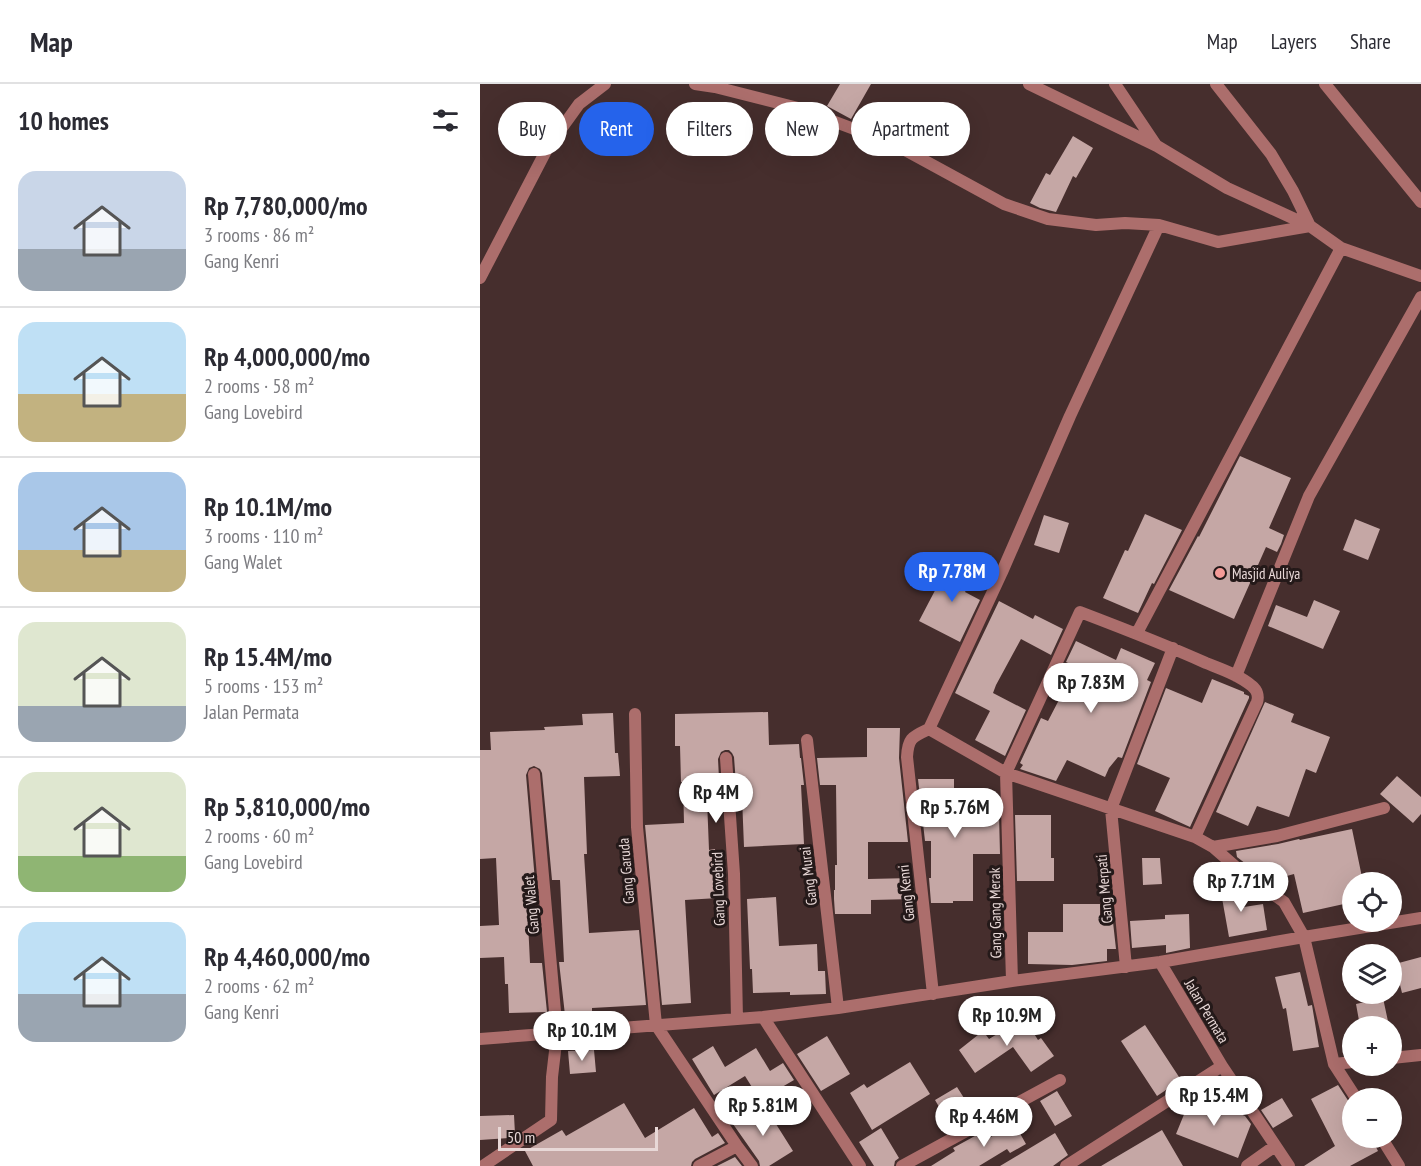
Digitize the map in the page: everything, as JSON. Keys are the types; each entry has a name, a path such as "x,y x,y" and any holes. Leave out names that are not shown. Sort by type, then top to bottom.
{"street":[{"path":"480,278 548,147 579,104 605,84"},
{"path":"695,84 798,108 894,144 1004,204 1048,219 1096,225 1125,223 1159,225 1218,242 1310,226"},
{"path":"1031,84 1157,146 1227,188 1310,226 1341,248 1421,276"},
{"path":"1115,84 1157,146"},
{"path":"1215,84 1271,154 1310,226"},
{"path":"1325,84 1421,201"},
{"path":"1159,225 929,729 1006,773 1195,837 1213,847 1237,868 1284,902 1304,936 1335,1064 1350,1088"},
{"path":"1137,633 1341,248"},
{"path":"1236,676 1309,496 1421,297"},
{"path":"1006,773 1080,612 1173,648 1253,686 1258,697 1195,837"},
{"path":"1111,809 1173,648"},
{"name":"Gang Garuda","path":"635,714 637,827 656,1025"},
{"name":"Gang Kenri","path":"929,729 911,739 908,744 907,758 933,994"},
{"name":"Gang Murai","path":"807,740 838,1008"},
{"name":"Gang Lovebird","path":"726,758 734,874 737,1019"},
{"name":"Gang Gang Merak","path":"1006,773 1012,981"},
{"name":"Gang Walet","path":"483,1166 551,1119 552,1077 557,1034 534,774"},
{"path":"1213,847 1277,836 1384,808"},
{"name":"Gang Merpati","path":"1111,809 1126,967"},
{"path":"480,1039 763,1017 838,1008 1012,981 1160,962 1421,918"},
{"name":"Jalan Permata","path":"1160,962 1222,1065 1289,1166"},
{"path":"763,1017 860,1166"},
{"path":"656,1025 736,1146 752,1166"},
{"path":"1402,1057 1421,1055"},
{"path":"1335,1064 1342,1063"},
{"path":"1066,1166 1222,1065"},
{"path":"902,1166 1060,1080"},
{"path":"699,1166 736,1146"},
{"path":"1247,1166 1275,1146"},
{"path":"1388,1148 1399,1166"}],"building":[{"path":"840,84 871,84 861,102 851,102 851,119 839,112 839,102 829,102"},
{"path":"1073,136 1093,148 1076,178 1073,176 1056,212 1030,203 1046,173 1050,175"},
{"path":"1240,456 1291,478 1269,528 1284,535 1281,544 1277,552 1266,547 1234,619 1169,590"},
{"path":"1145,514 1182,530 1138,613 1103,598"},
{"path":"1044,515 1069,523 1059,553 1034,545"},
{"path":"1355,519 1380,529 1368,560 1343,550"},
{"path":"953,560 976,571 965,592 980,600 960,642 919,621"},
{"path":"1314,600 1340,611 1323,649 1268,626 1276,605 1307,617"},
{"path":"999,601 1033,619 1035,615 1063,629 1051,655 1021,639 996,685 993,693 1026,710 1005,756 975,740 990,711 955,693"},
{"path":"1076,641 1116,660 1121,648 1155,663 1147,680 1151,682 1122,758 1118,757 1105,777 1067,760 1056,781 1020,769 1023,765 1020,763 1041,718 1048,721 1075,669 1066,662"},
{"path":"1212,679 1244,692 1249,698 1190,827 1155,811 1170,778 1137,764 1166,688 1202,703"},
{"path":"1265,702 1294,714 1291,722 1330,737 1316,773 1306,769 1289,817 1257,806 1248,826 1216,812"},
{"path":"768,712 769,745 799,744 804,785 801,785 804,844 744,847 742,797 737,798 734,757 729,750 721,752 718,759 720,798 707,799 709,850 715,849 718,898 685,900 691,1003 662,1005 645,825 684,823 680,746 675,746 675,714"},
{"path":"613,713 615,753 618,753 620,776 584,777 587,854 584,854 589,933 639,930 646,1005 592,1008 592,1014 565,1015 559,962 564,962 560,880 552,880 542,773 534,766 529,768 526,775 535,881 526,881 530,963 542,963 547,1012 509,1013 504,957 480,958 480,926 499,925 496,858 480,859 480,750 491,750 490,732 545,730 544,727 583,725 582,714"},
{"path":"867,728 900,728 899,758 908,842 868,842 868,879 912,878 914,899 871,900 871,914 835,914 836,785 820,785 817,758 867,757"},
{"path":"1397,776 1421,797 1421,814 1413,823 1380,794"},
{"path":"918,779 954,779 954,805 992,805 992,815 999,815 1000,854 973,854 973,901 931,903 929,878 931,878 931,841 925,841"},
{"path":"1015,815 1051,815 1051,858 1054,858 1054,881 1017,881"},
{"path":"1352,829 1361,872 1342,872 1342,904 1303,913 1294,874 1272,880 1269,867 1255,871 1237,857 1236,851"},
{"path":"1142,858 1160,858 1162,884 1143,885"},
{"path":"1240,884 1244,907 1263,904 1267,930 1229,937 1220,887"},
{"path":"776,897 779,946 817,944 818,971 825,971 826,994 753,993 747,899"},
{"path":"1063,904 1100,904 1100,924 1113,922 1116,949 1107,949 1107,961 1072,965 1028,964 1028,932 1063,932"},
{"path":"1189,914 1190,948 1166,953 1166,945 1132,948 1130,921 1165,919 1165,915"},
{"path":"1421,957 1421,988 1402,993 1402,962"},
{"path":"1300,972 1308,1006 1312,1005 1319,1047 1293,1051 1286,1008 1283,1009 1275,977"},
{"path":"1356,1004 1384,1004 1387,1016 1358,1016"},
{"path":"1024,1018 1038,1040 1041,1038 1054,1056 1031,1072 1013,1047 975,1073 959,1050 983,1031 989,1039"},
{"path":"1145,1025 1181,1080 1157,1096 1121,1041"},
{"path":"827,1036 850,1074 821,1091 797,1054"},
{"path":"713,1046 725,1067 756,1048 770,1071 783,1063 794,1080 760,1100 745,1076 714,1095 692,1059"},
{"path":"594,1050 596,1072 570,1074 568,1051"},
{"path":"910,1062 930,1094 872,1130 850,1093 864,1084 867,1088"},
{"path":"1338,1085 1342,1091 1342,1148 1376,1148 1378,1151 1350,1166 1304,1166 1335,1146 1311,1099"},
{"path":"957,1087 976,1117 952,1129 935,1100"},
{"path":"1057,1091 1072,1116 1055,1126 1040,1101"},
{"path":"1192,1095 1245,1116 1251,1124 1238,1158 1176,1134"},
{"path":"1282,1098 1293,1116 1273,1128 1261,1110"},
{"path":"624,1103 645,1138 694,1108 712,1137 718,1133 725,1143 695,1159 691,1166 533,1166 525,1151 562,1130 566,1136"},
{"path":"764,1105 793,1151 769,1166 760,1166 759,1161 733,1124"},
{"path":"514,1115 515,1134 509,1138 480,1140 480,1116"},
{"path":"1014,1123 1026,1144 1010,1153 1007,1149 979,1166 931,1166 955,1151 953,1148 984,1131 989,1138"},
{"path":"881,1128 899,1158 895,1161 894,1166 874,1166 859,1142"},
{"path":"1162,1130 1183,1166 1101,1166"},
{"path":"1055,1133 1068,1155 1053,1166 1000,1166"},
{"path":"735,1157 742,1166 717,1166"}],"place":[{"name":"Masjid Auliya","path":"1220,573"}]}
